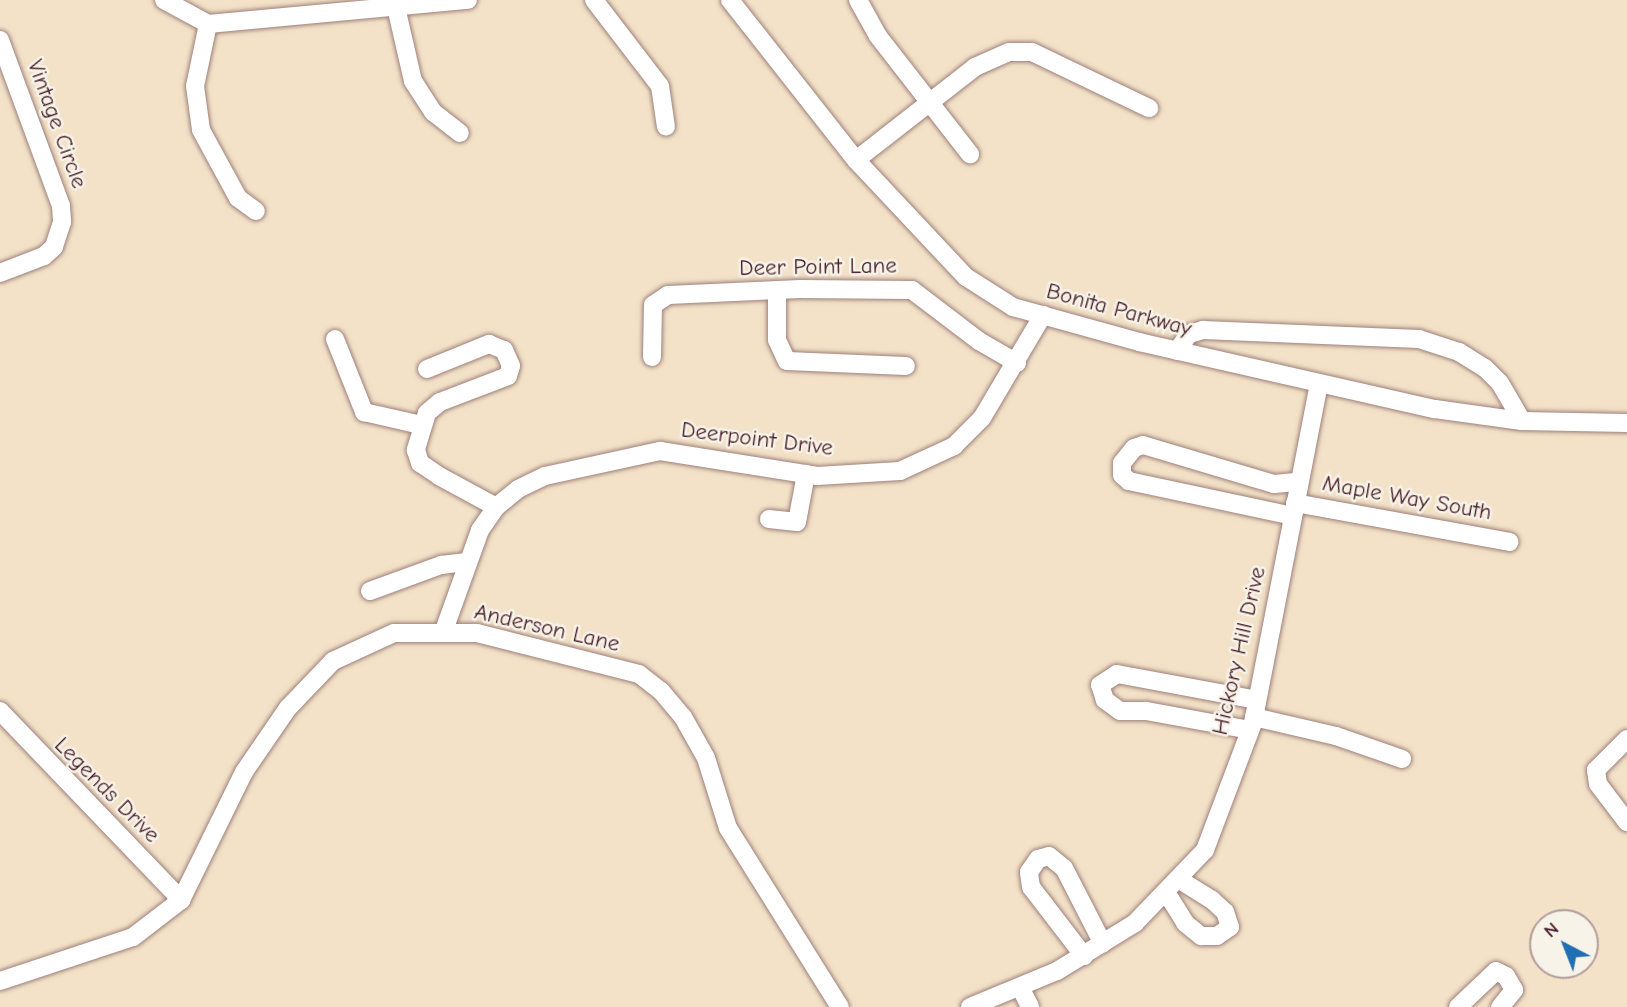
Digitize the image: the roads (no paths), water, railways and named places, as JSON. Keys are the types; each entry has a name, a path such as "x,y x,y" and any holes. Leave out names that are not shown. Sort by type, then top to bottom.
{"street":[{"path":"164,0 208,24 468,0"},
{"path":"594,0 660,86 666,127"},
{"name":"Bonita Parkway","path":"730,0 856,160 966,277 1013,307 1177,351 1435,409 1522,421 1627,423"},
{"path":"858,0 878,36 970,154"},
{"path":"396,7 413,80 433,112 460,133"},
{"path":"208,24 195,86 201,130 238,198 256,211"},
{"name":"Vintage Circle","path":"0,40 61,206 62,222 54,247 44,256 0,273"},
{"path":"856,160 975,67 1009,52 1032,52 1149,108"},
{"path":"777,290 777,340 787,361 906,366"},
{"name":"Deer Point Lane","path":"652,357 653,305 657,299 777,290 912,290 979,341 1017,363"},
{"name":"Deerpoint Drive","path":"443,633 480,530 496,507 518,489 545,476 660,451 806,474 900,471 954,446 982,418 1043,315"},
{"path":"1177,351 1189,334 1203,330 1419,339 1459,352 1485,368 1500,383 1522,421"},
{"path":"335,338 364,412 421,425"},
{"path":"427,369 489,344 504,350 511,366 508,376 440,402 421,425 416,450 420,463 496,507"},
{"name":"Hickory Hill Drive","path":"970,1007 1012,995 1084,956 1136,923 1205,850 1254,716 1319,383"},
{"name":"Maple Way South","path":"1299,482 1274,484 1143,446 1134,447 1122,463 1122,475 1129,481 1294,510 1509,542"},
{"path":"769,519 797,522 806,474"},
{"path":"370,591 441,565 467,562"},
{"name":"Anderson Lane","path":"0,981 133,937 181,900 244,772 288,708 333,661 394,633 477,633 639,674 661,691 683,717 706,758 728,828 840,1007"},
{"path":"1254,716 1119,711 1105,700 1100,685 1117,674 1254,716 1336,736 1402,759"},
{"name":"Legends Drive","path":"0,711 181,900"},
{"path":"1627,738 1596,770 1598,784 1627,822"},
{"path":"1084,956 1031,887 1029,872 1038,859 1049,856 1064,868 1103,943"},
{"path":"1458,1007 1496,971 1506,976 1514,990 1500,1007"},
{"path":"1012,995 1030,1007"}]}
